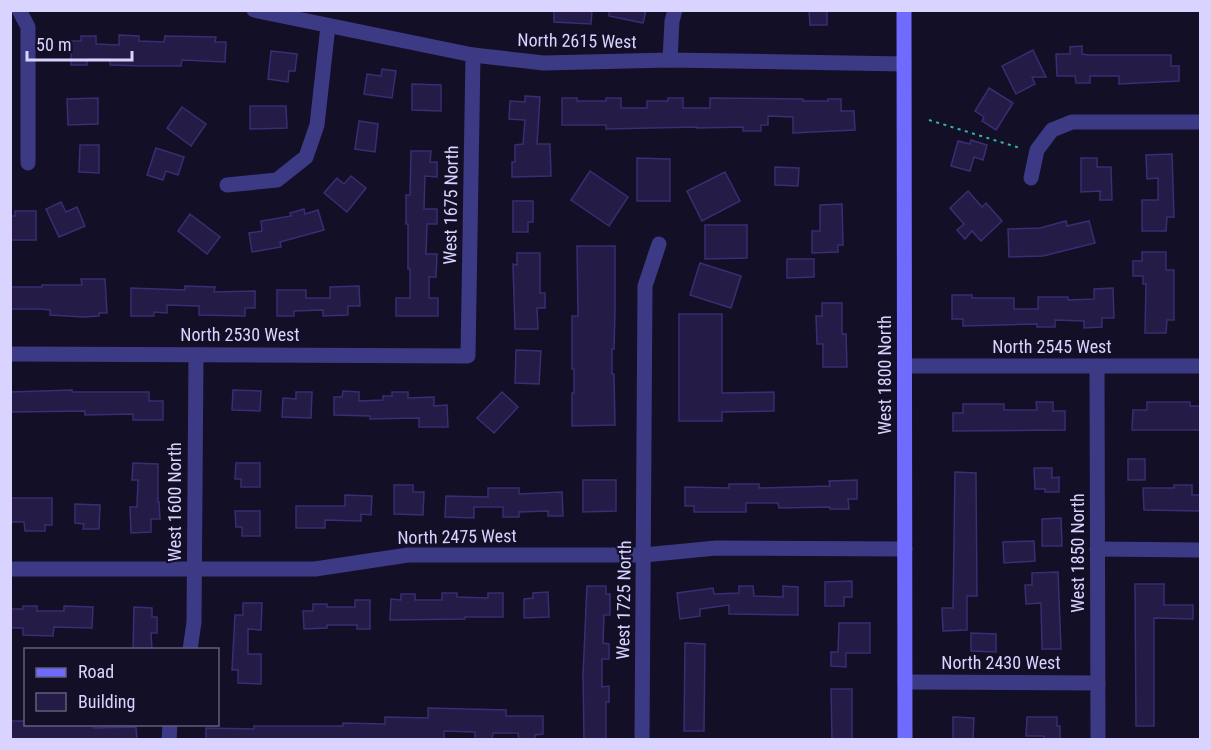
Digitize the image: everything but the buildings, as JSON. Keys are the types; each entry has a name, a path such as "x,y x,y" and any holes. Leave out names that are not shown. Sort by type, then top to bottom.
{"main road":[{"name":"West 1800 North","path":"904,10 905,740"}],"street":[{"path":"19,10 28,27 28,164"},
{"name":"North 2615 West","path":"254,10 473,55 544,63 670,60 904,64"},
{"path":"670,60 672,21 675,10"},
{"path":"227,185 277,180 306,157 317,125 328,26"},
{"name":"West 1675 North","path":"468,356 473,55"},
{"path":"1031,178 1037,150 1052,130 1072,122 1200,122"},
{"name":"West 1725 North","path":"642,740 645,286 659,244"},
{"name":"North 2530 West","path":"10,354 468,356"},
{"name":"West 1600 North","path":"190,648 194,622 196,355"},
{"name":"North 2545 West","path":"904,366 1200,366"},
{"name":"West 1850 North","path":"1097,366 1098,740"},
{"name":"North 2475 West","path":"10,569 315,569 408,555 644,555 716,548 904,549"},
{"path":"1097,549 1200,550"},
{"name":"North 2430 West","path":"905,682 1098,683"}],"path":[{"path":"929,120 1020,148"}]}
